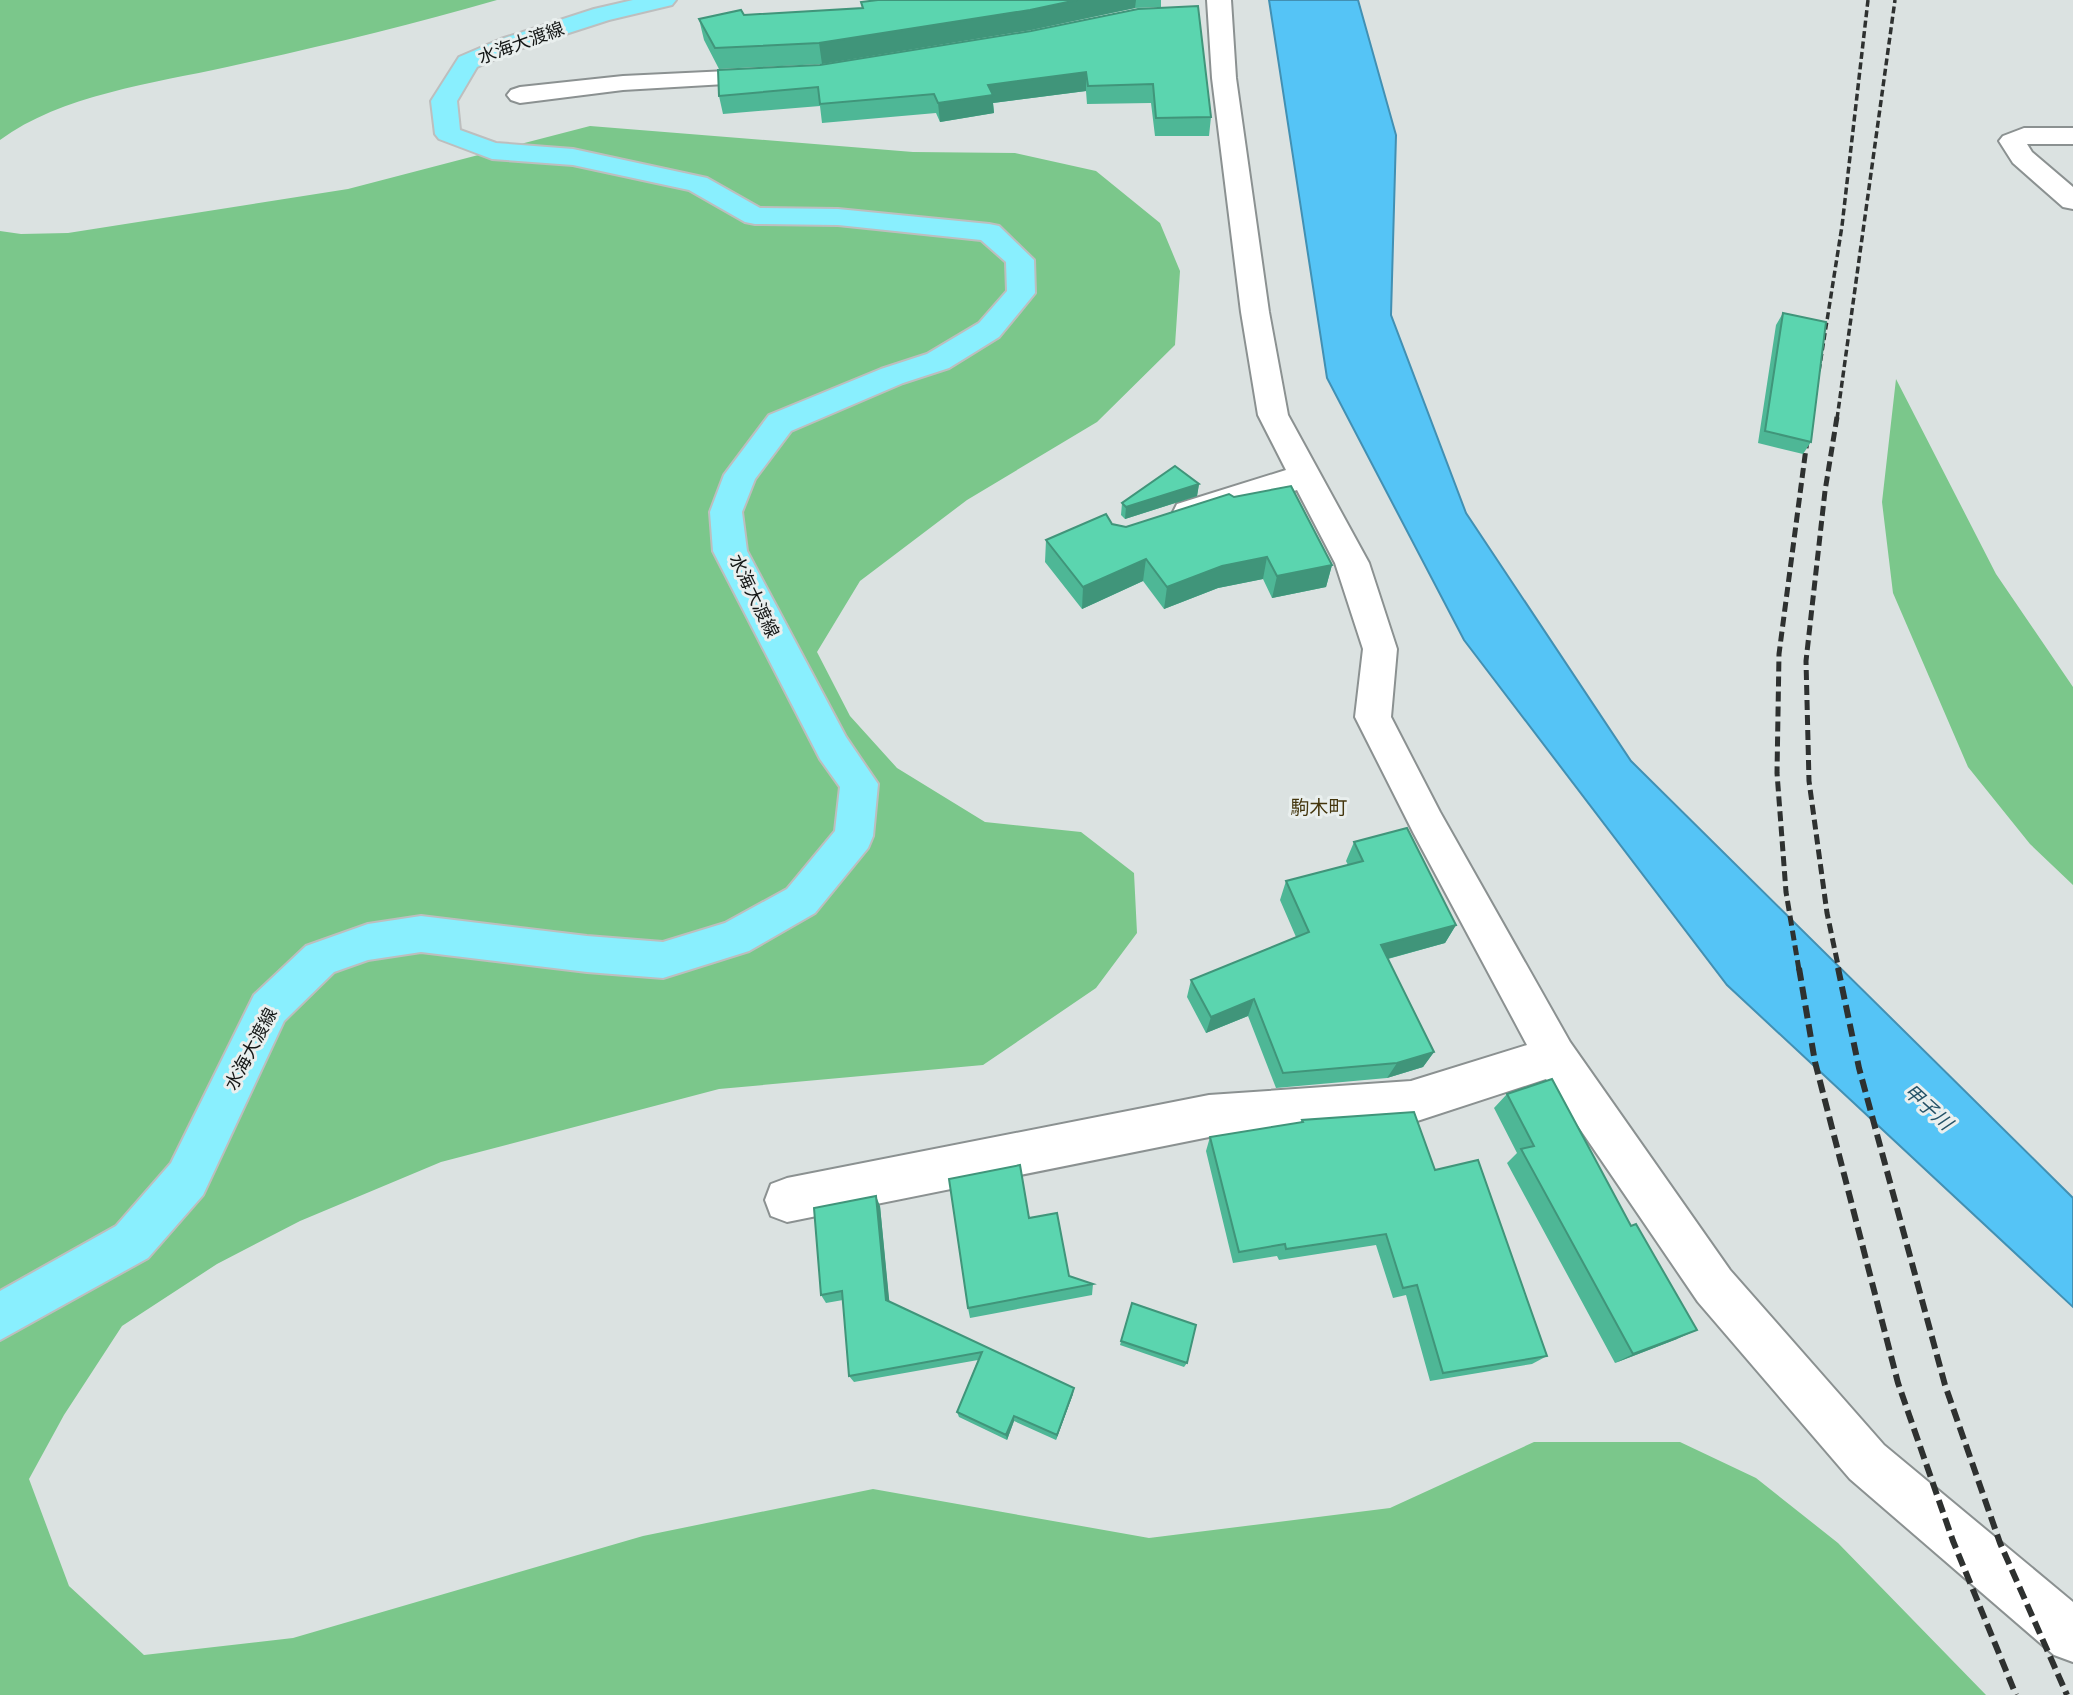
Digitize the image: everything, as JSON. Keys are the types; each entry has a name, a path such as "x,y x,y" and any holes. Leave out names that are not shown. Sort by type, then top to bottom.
{"main road":[{"name":"水海大渡線","path":"0,1317 132,1242 187,1179 269,1008 320,959 368,942 421,934 587,954 663,960 735,938 801,901 854,836 859,784 833,748 730,551 726,512 740,475 780,423 892,376 938,361 989,330 1021,293 1020,260 989,232 838,217 755,216 698,184 573,157 492,151 449,134 444,102 468,62 510,44 602,14 664,0"}],"street":[{"path":"1209,10 1224,78 1255,312 1273,415 1352,563 1380,649 1373,717 1427,823 1555,1056 1714,1286 1867,1462 2073,1636"},
{"path":"520,95 623,83 797,75"},
{"path":"2073,136 2024,136 2012,141 2022,157 2073,201"},
{"path":"1157,524 1304,476"},
{"path":"787,1200 1209,1116 1411,1102 1555,1056"}],"green space":[{"path":"0,0 497,0 329,44 139,85 79,101 24,125 0,140"},
{"path":"590,126 913,152 1015,153 1096,171 1160,223 1180,271 1175,345 1097,422 967,500 860,581 817,652 850,716 897,768 985,822 1081,832 1134,873 1137,933 1096,988 983,1065 719,1089 441,1162 300,1221 217,1264 122,1326 64,1415 29,1479 69,1586 144,1655 293,1638 643,1536 873,1489 1149,1538 1390,1508 1534,1442 1680,1442 1756,1478 1838,1543 1986,1695 0,1695 0,231 21,234 68,233 348,189"},
{"path":"1896,379 1996,574 2073,687 2073,885 2030,844 1968,767 1893,593 1882,502"}],"water":[{"name":"甲子川","path":"1269,0 1358,0 1396,135 1391,315 1466,513 1631,761 2073,1198 2073,1307 1727,985 1464,640 1327,378"}],"building":[{"path":"1077,0 1030,10 819,43 715,48 699,19 741,10 744,15 863,8 861,2"},
{"path":"1198,6 1211,117 1156,118 1153,84 1088,86 1086,72 988,85 993,95 938,103 934,94 820,104 818,87 719,96 718,70 820,65 1031,31 1138,9"},
{"path":"1783,313 1826,322 1811,442 1765,431"},
{"path":"1175,466 1199,484 1126,507 1122,503"},
{"path":"1291,486 1332,565 1277,576 1267,557 1222,566 1167,587 1146,559 1083,587 1046,540 1106,514 1112,524 1126,527 1229,494 1234,497"},
{"path":"1407,828 1456,925 1381,945 1434,1052 1397,1063 1283,1073 1254,999 1211,1017 1191,980 1309,932 1286,881 1363,861 1354,842"},
{"path":"1552,1079 1631,1226 1636,1224 1697,1330 1633,1354 1521,1149 1534,1146 1507,1094"},
{"path":"1414,1112 1435,1170 1478,1160 1547,1356 1443,1373 1417,1285 1403,1288 1386,1234 1286,1249 1285,1244 1239,1252 1210,1137 1303,1122 1302,1120"},
{"path":"1020,1165 1029,1218 1057,1213 1069,1276 1093,1284 968,1308 949,1179"},
{"path":"876,1196 886,1300 1074,1388 1057,1435 1014,1416 1006,1435 957,1412 982,1352 849,1376 842,1291 821,1295 814,1208"},
{"path":"1132,1303 1196,1325 1187,1363 1121,1341"}],"railway":[{"path":"1819,371 1842,226 1868,0"},
{"path":"1837,419 1895,0"},
{"path":"1837,417 1825,491 1806,661 1809,781 1827,913 1839,970"},
{"path":"1799,970 1786,892 1777,773 1779,654 1808,433"},
{"path":"1799,968 1815,1062 1898,1383 1953,1541 2016,1695"},
{"path":"1838,968 1859,1068 1945,1385 2000,1543 2067,1695"}],"district":[{"name":"駒木町","path":"1319,807"}]}
